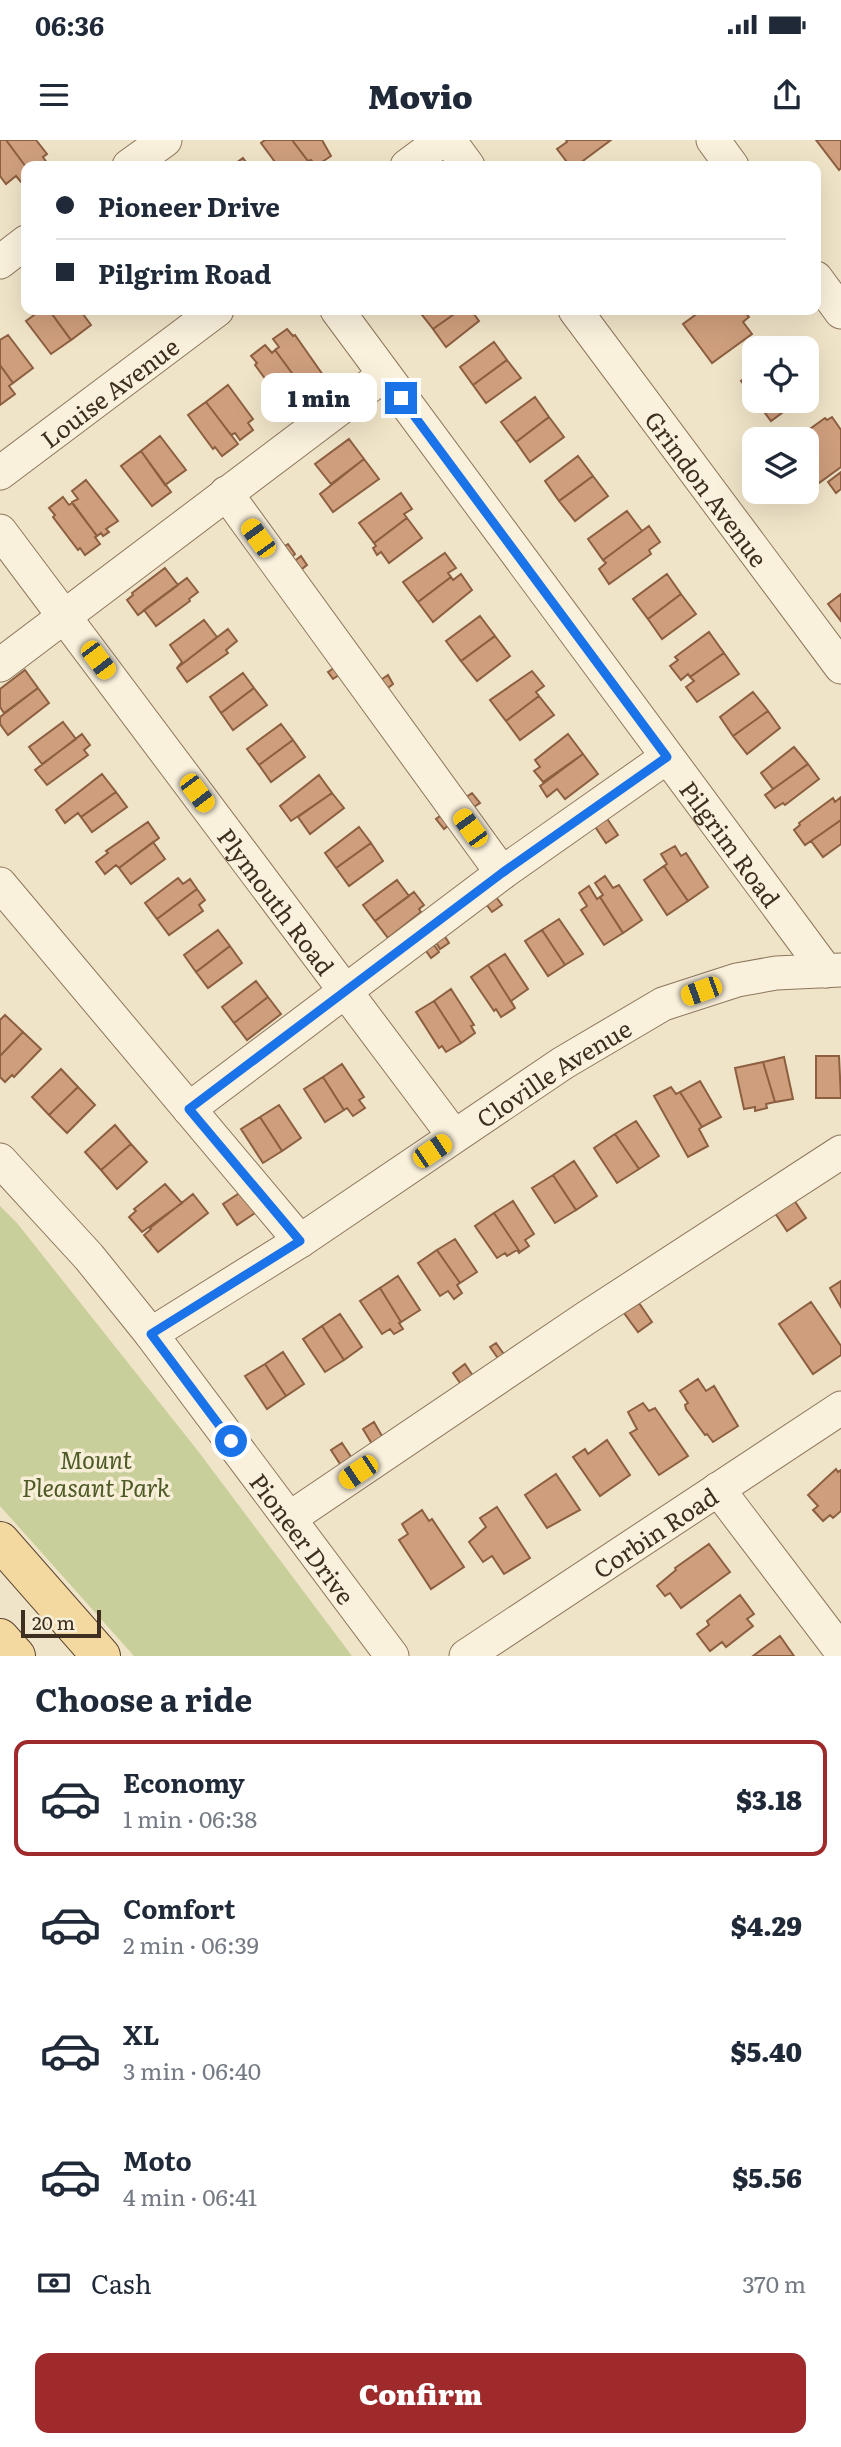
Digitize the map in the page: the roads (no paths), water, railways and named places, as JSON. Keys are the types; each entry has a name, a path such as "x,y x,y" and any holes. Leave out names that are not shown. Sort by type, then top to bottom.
{"main road":[{"path":"0,1541 102,1656"},
{"path":"0,1638 16,1656"}],"street":[{"path":"136,161 164,140"},
{"path":"414,161 442,140"},
{"path":"449,140 464,161"},
{"path":"713,140 728,161"},
{"path":"0,262 21,246"},
{"path":"821,285 841,313"},
{"name":"Louise Avenue","path":"0,473 210,315"},
{"name":"Pilgrim Road","path":"341,315 667,757 834,970"},
{"name":"Grindon Avenue","path":"579,315 841,667"},
{"path":"0,665 384,375"},
{"path":"226,494 502,873"},
{"name":"Plymouth Road","path":"0,531 454,1136"},
{"path":"189,1109 502,873 667,757"},
{"path":"0,884 300,1241"},
{"name":"Cloville Avenue","path":"151,1334 300,1241 563,1063 663,1004 737,980 776,973 834,970"},
{"path":"290,1518 586,1318 841,1152"},
{"name":"Pioneer Drive","path":"0,1160 89,1257 151,1334 392,1656"},
{"name":"Corbin Road","path":"466,1656 841,1408"},
{"path":"718,1489 841,1651"}],"park label":[{"name":"Mount Pleasant Park","path":"96,1472"}]}
